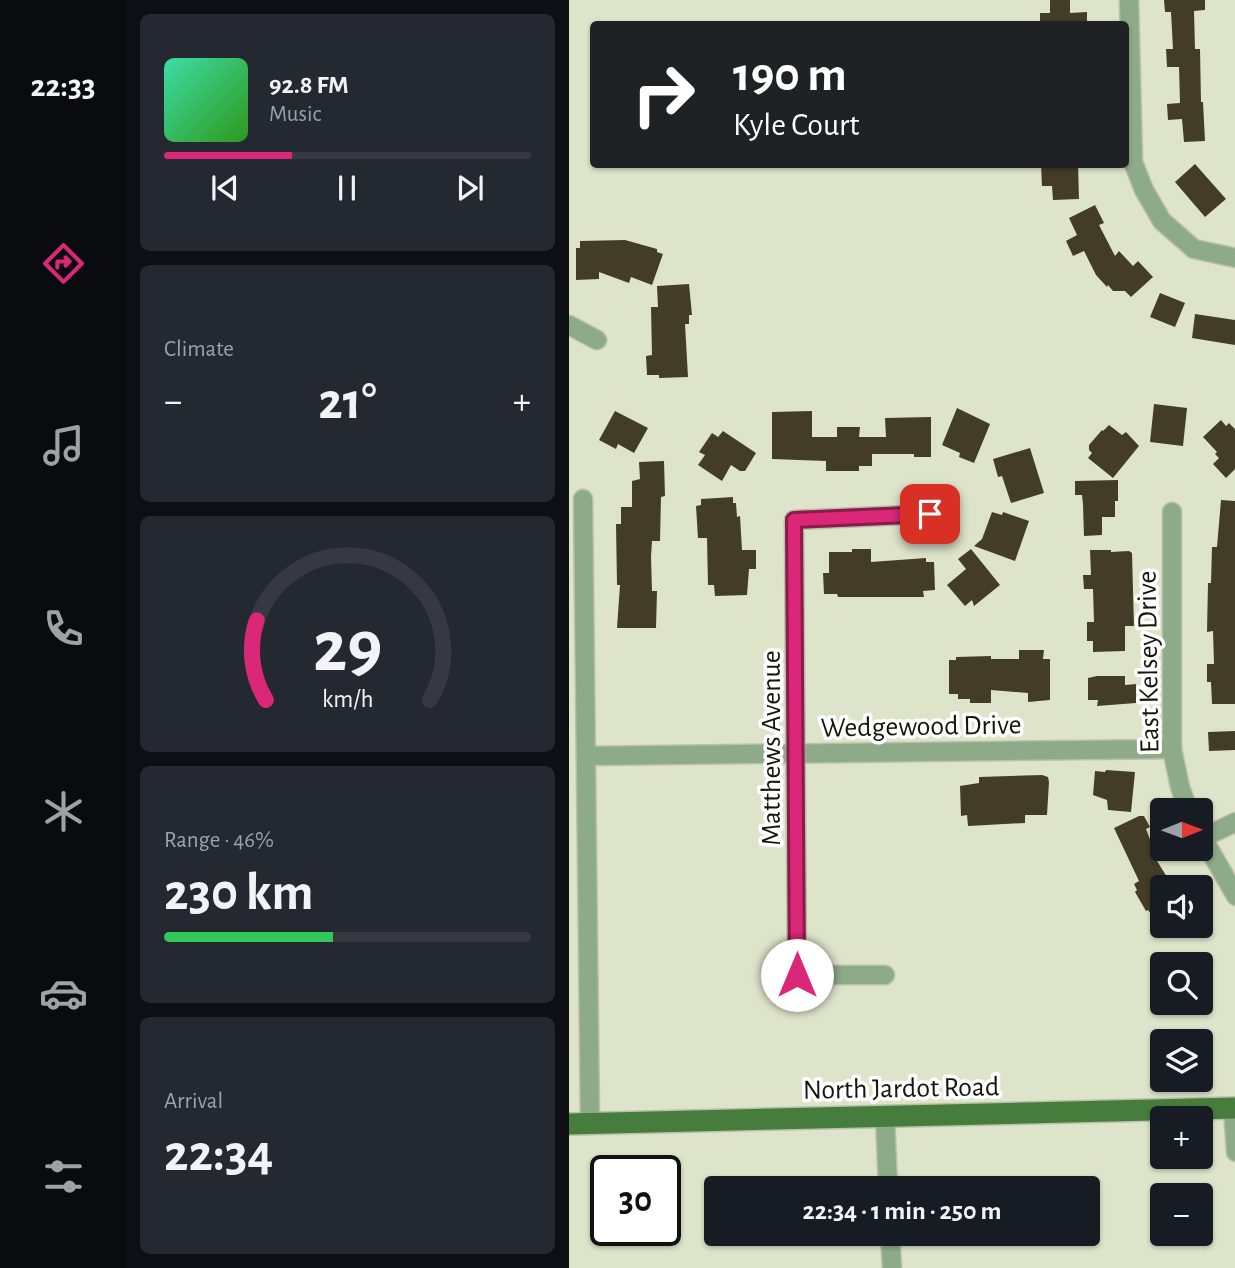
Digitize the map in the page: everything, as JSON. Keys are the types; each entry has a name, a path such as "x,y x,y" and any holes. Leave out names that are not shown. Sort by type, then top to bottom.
{"main road":[{"name":"North Jardot Road","path":"579,1124 1234,1108"}],"street":[{"path":"1129,0 1133,162 1144,190 1162,221 1194,249 1235,258"},
{"path":"569,325 598,340"},
{"path":"579,1124 586,756 583,499"},
{"name":"East Kelsey Drive","path":"1172,512 1172,749 1184,798"},
{"name":"Matthews Avenue","path":"885,975 797,975 794,520 930,514"},
{"name":"Wedgewood Drive","path":"586,756 1172,749"},
{"path":"1213,831 1235,822"},
{"path":"1213,856 1235,896"},
{"path":"1234,1108 1235,1152"},
{"path":"885,1116 888,1176"},
{"path":"891,1246 892,1268"}],"building":[{"path":"1050,0 1070,0 1070,13 1087,12 1087,21 1040,21 1040,13 1050,13"},
{"path":"1164,0 1205,0 1205,10 1194,11 1195,49 1200,49 1205,141 1184,142 1182,119 1168,120 1167,104 1180,103 1179,67 1167,67 1166,49 1173,49 1171,12 1165,12"},
{"path":"1195,164 1226,199 1205,217 1175,182"},
{"path":"1041,168 1078,168 1079,199 1053,200 1052,186 1042,186"},
{"path":"1095,205 1104,223 1099,225 1115,256 1119,251 1133,266 1138,261 1153,277 1131,297 1125,291 1113,291 1108,285 1107,287 1096,275 1084,251 1073,256 1066,241 1077,235 1069,218"},
{"path":"625,240 657,249 657,252 663,254 652,285 631,277 629,283 599,272 599,279 576,280 576,248 580,248 580,241"},
{"path":"689,284 692,315 689,315 689,324 685,324 688,377 659,378 659,375 647,375 646,356 652,355 651,307 658,307 657,286"},
{"path":"1160,293 1185,303 1175,327 1150,317"},
{"path":"1195,314 1235,320 1235,345 1192,338"},
{"path":"1154,404 1187,408 1183,446 1150,442"},
{"path":"957,408 990,424 974,463 959,457 960,453 942,445"},
{"path":"615,411 648,428 634,453 618,444 616,449 599,440"},
{"path":"812,411 812,437 837,437 837,427 860,427 859,437 886,437 885,418 931,417 931,457 914,457 914,454 872,454 872,466 859,466 859,471 826,471 826,461 772,459 772,412"},
{"path":"1221,420 1226,426 1229,423 1235,429 1235,469 1226,478 1213,464 1219,458 1215,454 1217,452 1203,437"},
{"path":"1109,425 1122,435 1126,432 1139,446 1113,478 1088,458 1092,453 1089,445"},
{"path":"723,431 756,453 745,471 731,465 722,481 698,465 705,455 699,452 712,433 718,437"},
{"path":"1030,448 1044,493 1011,503 1002,476 998,477 993,459"},
{"path":"664,461 665,496 661,497 660,541 652,541 651,557 652,591 657,591 656,628 617,628 620,585 617,585 616,524 621,524 621,507 632,507 632,481 640,479 639,462"},
{"path":"1118,480 1115,517 1102,517 1102,535 1084,536 1082,495 1075,495 1075,481"},
{"path":"733,497 737,517 740,516 742,550 756,550 756,569 749,569 747,595 715,596 714,585 708,585 707,538 698,538 696,506 701,505 701,499"},
{"path":"1221,500 1235,501 1235,704 1212,704 1211,682 1207,682 1207,664 1214,664 1213,631 1207,632 1208,583 1211,583 1212,547 1217,547"},
{"path":"992,512 1002,515 1003,512 1029,521 1015,561 974,546 982,539"},
{"path":"852,549 871,549 871,562 926,558 926,562 934,562 935,590 923,591 924,597 838,597 837,594 824,594 823,573 829,573 829,552 852,552"},
{"path":"971,549 1000,585 974,606 972,600 965,606 947,585 966,569 958,559"},
{"path":"1090,550 1132,553 1134,626 1125,626 1125,651 1093,652 1093,641 1087,641 1087,622 1094,622 1093,589 1084,589 1083,575 1091,575"},
{"path":"1019,650 1044,650 1043,659 1050,659 1050,700 1028,702 1028,693 991,690 991,703 970,703 970,699 958,699 958,694 949,694 949,660 956,660 956,657 991,656 991,659 1019,659"},
{"path":"1125,676 1125,685 1136,684 1136,703 1097,706 1098,700 1088,700 1088,678"},
{"path":"1235,731 1235,750 1209,751 1208,732"},
{"path":"1095,771 1135,772 1131,812 1108,810 1107,800 1093,795"},
{"path":"979,777 1048,777 1049,782 1047,815 1025,815 1025,823 968,826 967,815 961,816 960,786 979,783"},
{"path":"1139,816 1144,816 1150,827 1146,829 1150,840 1150,861 1157,861 1166,875 1150,875 1150,913 1146,911 1135,892 1137,890 1134,884 1139,881 1114,828"}],"route":[{"path":"797,975 794,520 930,514"}]}
